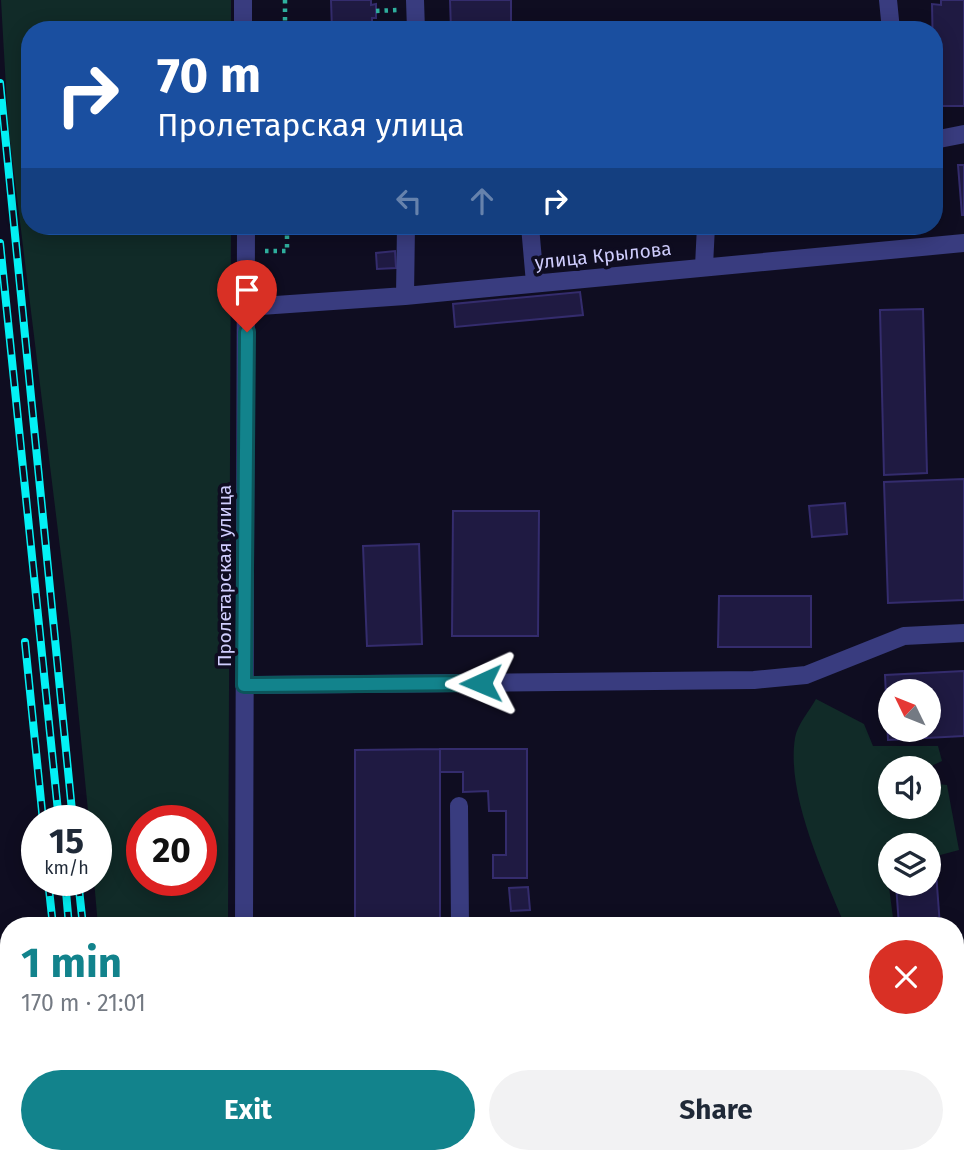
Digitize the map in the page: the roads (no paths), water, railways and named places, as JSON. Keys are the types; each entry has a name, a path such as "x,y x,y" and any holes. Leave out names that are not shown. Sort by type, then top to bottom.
{"street":[{"path":"243,0 243,21"},
{"path":"415,0 416,21"},
{"path":"888,0 890,21"},
{"path":"943,133 964,134"},
{"name":"Пролетарская улица","path":"244,917 246,235"},
{"path":"405,296 406,235"},
{"path":"531,235 535,283"},
{"path":"704,265 706,235"},
{"name":"улица Крылова","path":"246,307 405,296 704,265 964,243"},
{"path":"244,685 754,680 806,675 904,636 964,633"},
{"path":"459,806 460,917"}],"railway":[{"path":"0,83 71,805"},
{"path":"0,243 57,805"},
{"path":"25,642 41,805"},
{"path":"50,896 52,917"},
{"path":"66,896 68,917"},
{"path":"80,896 82,917"}]}
